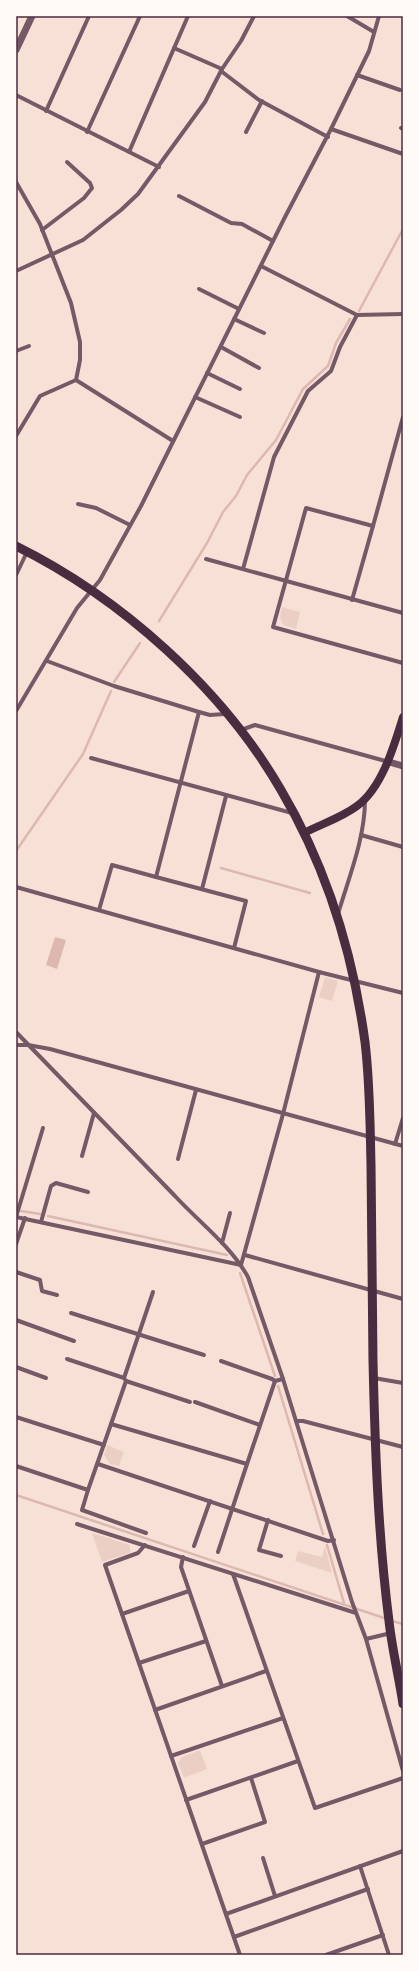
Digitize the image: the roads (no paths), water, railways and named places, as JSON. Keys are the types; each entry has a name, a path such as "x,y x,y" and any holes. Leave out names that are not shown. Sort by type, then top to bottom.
{"highway":[{"path":"16,546 92,590 130,619 174,658 241,730 281,788 304,833 337,916 354,980 365,1044 370,1137 376,1439 382,1559 388,1619 403,1704"}],"main road":[{"path":"304,833 349,811 365,800 389,762 403,717"}],"street":[{"path":"16,50 32,16"},
{"path":"46,111 89,16"},
{"path":"87,132 140,16"},
{"path":"129,152 188,16"},
{"path":"16,271 83,240 121,210 138,194 205,102 221,70 241,40 254,16"},
{"path":"347,16 374,32"},
{"path":"16,711 77,608 100,580 130,525 273,241 332,129 368,51 379,16"},
{"path":"174,48 221,70 262,102 328,137"},
{"path":"357,75 400,90"},
{"path":"16,95 158,167"},
{"path":"246,132 262,102"},
{"path":"332,129 403,154"},
{"path":"42,230 84,198 92,188 90,183 67,162"},
{"path":"16,182 42,230 71,303 80,342 80,360 76,380"},
{"path":"179,196 231,224 242,224 273,241"},
{"path":"261,266 357,315 403,314"},
{"path":"199,289 239,309"},
{"path":"242,569 274,457 308,391 331,371 340,348 357,315"},
{"path":"234,319 264,333"},
{"path":"16,351 29,346"},
{"path":"221,346 259,368"},
{"path":"207,373 240,389"},
{"path":"16,436 40,396 76,380"},
{"path":"76,380 173,441"},
{"path":"195,397 240,417"},
{"path":"352,600 403,417"},
{"path":"78,504 96,508 130,525"},
{"path":"373,526 306,508 273,627 403,663"},
{"path":"16,575 27,552"},
{"path":"206,559 403,613"},
{"path":"47,661 114,686 199,712 210,715 226,714"},
{"path":"156,877 182,784 199,712"},
{"path":"241,730 255,726 403,766"},
{"path":"91,758 294,814"},
{"path":"202,889 226,796"},
{"path":"337,916 361,835 365,813 365,800"},
{"path":"361,835 403,847"},
{"path":"99,910 112,864 246,901 234,948"},
{"path":"16,887 319,972 403,993"},
{"path":"241,1265 283,1114 319,972"},
{"path":"16,1032 191,1213 222,1243 241,1265 248,1277 283,1379 352,1602 366,1639 403,1771"},
{"path":"16,1045 28,1045 50,1049 403,1146"},
{"path":"178,1159 196,1090"},
{"path":"82,1156 94,1113"},
{"path":"395,1144 403,1118"},
{"path":"43,1128 16,1217 241,1265"},
{"path":"41,1222 51,1186 56,1183 88,1192"},
{"path":"222,1243 230,1213"},
{"path":"16,1244 25,1218"},
{"path":"245,1255 267,1259 403,1299"},
{"path":"16,1272 40,1280 42,1291 57,1295"},
{"path":"146,1533 82,1510 153,1292"},
{"path":"71,1313 139,1333 204,1355"},
{"path":"16,1320 74,1341"},
{"path":"67,1359 190,1402"},
{"path":"220,1361 275,1381 283,1379"},
{"path":"16,1367 46,1378"},
{"path":"374,1378 382,1378 403,1383"},
{"path":"218,1552 275,1381"},
{"path":"195,1402 260,1424"},
{"path":"16,1417 104,1445"},
{"path":"296,1421 303,1421 403,1447"},
{"path":"110,1424 247,1464"},
{"path":"98,1464 328,1541 334,1540"},
{"path":"16,1466 88,1490"},
{"path":"194,1546 210,1501"},
{"path":"268,1520 259,1550 280,1556"},
{"path":"77,1524 356,1613"},
{"path":"145,1545 138,1553 105,1565 240,1955"},
{"path":"182,1557 181,1567 222,1686"},
{"path":"233,1574 282,1718 315,1808 403,1778"},
{"path":"122,1614 189,1591"},
{"path":"366,1639 391,1633"},
{"path":"139,1664 206,1640"},
{"path":"155,1710 266,1671"},
{"path":"171,1756 282,1718"},
{"path":"186,1800 298,1761"},
{"path":"202,1844 265,1822 251,1778"},
{"path":"226,1914 403,1851"},
{"path":"263,1858 275,1896"},
{"path":"360,1866 389,1955"},
{"path":"234,1938 368,1889"},
{"path":"326,1955 383,1935"}],"waterway":[{"path":"359,311 403,229"},
{"path":"159,621 207,543 223,512 236,496 247,475 276,440 303,389 328,366 336,343 350,319"},
{"path":"114,682 140,643"},
{"path":"16,851 83,754 111,691"},
{"path":"221,868 310,893"},
{"path":"21,1211 40,1214"},
{"path":"48,1216 227,1255"},
{"path":"240,1273 275,1376"},
{"path":"278,1386 323,1534"},
{"path":"16,1495 387,1619"},
{"path":"327,1545 344,1603"},
{"path":"392,1621 403,1624"}]}
